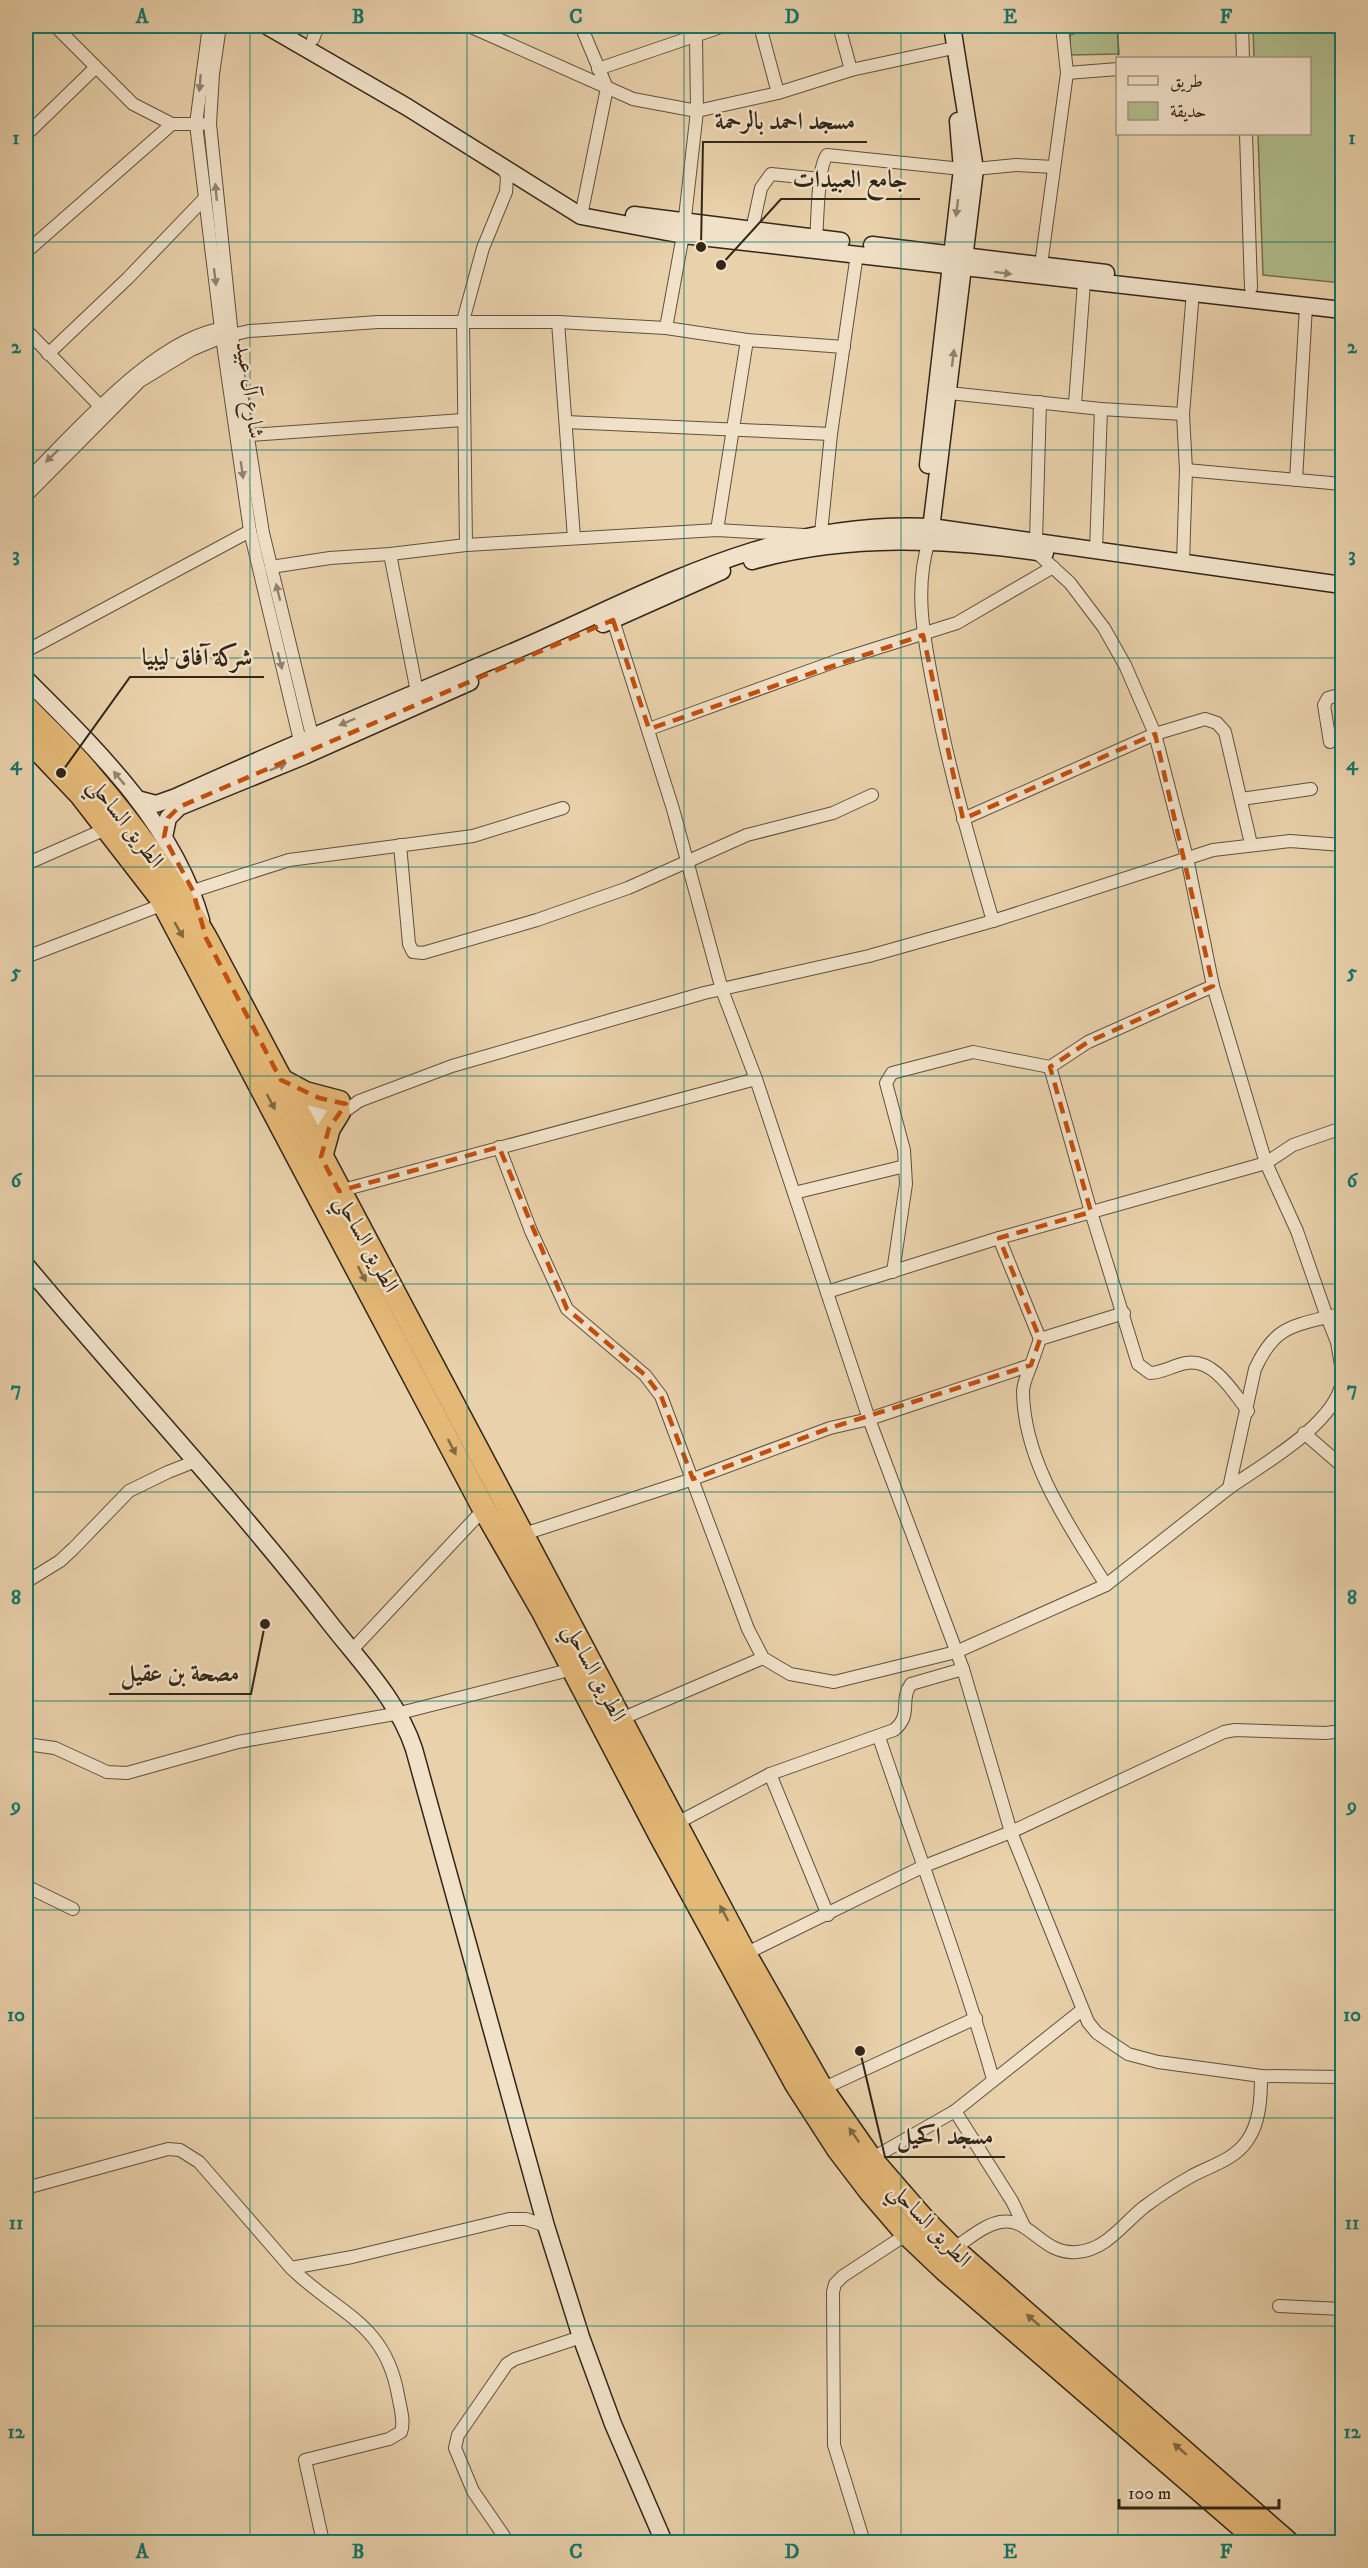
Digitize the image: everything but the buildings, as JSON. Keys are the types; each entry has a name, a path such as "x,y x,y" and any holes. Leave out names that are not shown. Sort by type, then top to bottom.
{"highway":[{"name":"الطريق الساحلي","path":"26,706 91,775 139,835 175,886 206,938 745,1954 822,2089 871,2158 910,2205 952,2249 1287,2542"},
{"name":"الطريق الساحلي","path":"26,737 81,795 164,904 484,1509 573,1669 661,1837 796,2084 838,2149 908,2234 1260,2542"},
{"path":"26,753 81,795"},
{"path":"281,1080 305,1093 346,1105 329,1128 321,1157"}],"street":[{"path":"55,26 133,104 172,124 210,124"},
{"name":"شارع آل عبيد","path":"208,26 196,124 205,198 227,332 250,435 263,533 272,567 308,747"},
{"name":"شارع آل عبيد","path":"220,26 213,74 210,124 227,332 250,531 308,747"},
{"path":"267,26 407,107 527,182 583,211 684,229 856,254 1041,264 1342,298"},
{"path":"289,26 316,32 583,211"},
{"path":"472,26 633,99 698,111 778,93 851,70 949,49"},
{"path":"581,26 607,88 583,211"},
{"path":"598,69 694,31 724,26"},
{"path":"760,26 778,93"},
{"path":"839,26 851,70"},
{"path":"942,26 949,49 969,169"},
{"path":"952,26 969,169 925,538 923,635 943,737 963,819 993,921"},
{"path":"1041,264 1067,73 1062,26"},
{"path":"1242,26 1243,57"},
{"path":"666,328 684,229 698,111 694,31"},
{"path":"26,135 95,68"},
{"path":"1067,73 1116,69"},
{"path":"26,252 172,124"},
{"path":"1246,135 1251,288"},
{"path":"816,238 821,179 824,159 827,155 969,169 1016,165 1054,167"},
{"path":"466,545 463,321 483,248 506,192 507,177 503,167"},
{"path":"752,230 761,188 771,174 821,179"},
{"path":"506,192 527,182"},
{"path":"48,354 128,278 205,198"},
{"path":"684,229 752,230 816,238 1084,282 1193,291 1342,310"},
{"path":"815,534 856,254"},
{"path":"925,538 949,393 958,261"},
{"path":"1075,404 1084,282"},
{"path":"1183,563 1186,470 1183,414 1193,291"},
{"path":"1296,480 1306,306"},
{"path":"26,480 137,372 165,353 227,332 378,322 558,322 666,328 747,340 844,347"},
{"path":"558,322 574,538"},
{"path":"26,330 101,407"},
{"path":"26,496 140,381 191,350 227,332"},
{"path":"717,530 747,340"},
{"path":"949,393 1075,404 1101,409 1183,414"},
{"path":"1040,402 1035,546 1087,603 1104,628 1125,665 1155,734 1187,858 1213,986 1266,1163 1298,1231 1337,1342 1342,1371"},
{"path":"1096,550 1101,409"},
{"path":"250,435 463,420"},
{"path":"566,422 831,434"},
{"path":"1186,470 1342,484"},
{"path":"272,567 330,558 466,545 717,530 925,538 1096,550 1342,585"},
{"path":"26,651 250,531"},
{"path":"164,837 168,818 179,807 308,747 417,692 713,563 815,534"},
{"path":"137,799 151,804 166,801 308,747 613,620 722,571 754,560 821,545 925,538"},
{"path":"1035,546 1342,596"},
{"path":"390,554 417,692"},
{"path":"649,729 839,660 923,635 973,615 1053,567"},
{"path":"613,620 649,729 722,990 756,1079 869,1419 963,1669 1011,1832 1082,2010 1097,2033 1128,2054 1183,2067 1261,2076 1342,2077"},
{"path":"26,680 100,756 137,799 164,837 193,891 206,938"},
{"path":"1330,742 1324,705 1328,698 1342,694"},
{"path":"963,819 1155,734 1205,719 1217,723 1225,732 1251,844"},
{"path":"1240,799 1311,789"},
{"path":"400,845 409,944 410,949 418,953 537,920 628,888 747,835 833,813 872,795"},
{"path":"193,891 289,860 473,836 563,808"},
{"path":"26,864 108,828"},
{"path":"302,1119 452,1066 722,990 869,956 993,921 1187,858 1251,844 1290,841 1342,845"},
{"path":"26,957 164,904"},
{"path":"893,1272 906,1184 905,1166 886,1083 892,1073 973,1052 1050,1066 1088,1042 1213,986"},
{"path":"1050,1066 1091,1212 1124,1312 1134,1354 1144,1370 1156,1373 1184,1363 1201,1364 1223,1379 1248,1411"},
{"path":"339,1191 756,1079"},
{"path":"827,1292 999,1238 1266,1163 1293,1144 1342,1128"},
{"path":"499,1147 531,1231 567,1309 645,1375 661,1396 741,1611 763,1658 790,1674 834,1682 956,1652 1106,1586 1229,1488 1317,1424 1335,1403 1342,1382"},
{"path":"794,1193 905,1166"},
{"path":"999,1238 1040,1339 1023,1390 1027,1425 1040,1471 1106,1586"},
{"path":"26,1265 196,1461 400,1713 414,1749 546,2226 581,2337 613,2424 664,2542"},
{"path":"1040,1339 1124,1312"},
{"path":"1229,1488 1248,1411 1255,1369 1269,1342 1287,1327 1342,1314"},
{"path":"524,1534 693,1479 830,1428 869,1419 1031,1365"},
{"path":"1304,1433 1342,1466"},
{"path":"26,1582 75,1548 129,1491 196,1461"},
{"path":"351,1651 484,1509"},
{"path":"621,1719 763,1658"},
{"path":"26,1744 55,1748 116,1774 238,1742 400,1713 573,1669"},
{"path":"677,1823 770,1774 879,1737 901,1725 905,1718 907,1689 911,1684 963,1669"},
{"path":"745,1954 922,1868 1011,1832 1224,1732 1234,1730 1326,1733 1342,1731"},
{"path":"879,1737 922,1868 954,1949 993,2079"},
{"path":"770,1774 828,1915"},
{"path":"26,1886 74,1909"},
{"path":"871,2158 955,2111 1082,2010"},
{"path":"822,2089 976,2018"},
{"path":"952,2249 1000,2222 1014,2222 1024,2226 1046,2245 1061,2252 1094,2248 1107,2241 1143,2208 1175,2186 1238,2152 1248,2140 1256,2124 1261,2099 1261,2076"},
{"path":"955,2111 1012,2201 1024,2226"},
{"path":"26,2188 168,2149 180,2150 199,2162 291,2268 309,2285 353,2315 385,2353 393,2367 403,2423 401,2432 389,2439 305,2460 323,2542"},
{"path":"291,2268 352,2257 503,2220 526,2219 546,2226"},
{"path":"864,2542 834,2445 832,2292 835,2283 843,2276 908,2234"},
{"path":"1279,2306 1342,2309"},
{"path":"508,2542 473,2491 455,2448 458,2435 507,2364 515,2359 581,2337"}],"highlighted area":[{"path":"613,620 649,729 923,635 963,819 1155,734 1213,986 1088,1042 1050,1067 1091,1212 999,1238 1040,1339 1031,1365 830,1428 693,1479 661,1396 645,1375 567,1309 499,1147 339,1191 321,1157 329,1128 346,1104 319,1098 281,1080 206,938 193,891 164,837 168,818 179,807"}],"green space":[{"path":"1098,26 1117,26 1119,54 1070,55 1070,35"},
{"path":"1253,26 1342,26 1342,283 1263,275 1258,135 1311,135 1311,57 1254,57"}],"place":[{"name":"مسجد احمد بالرحمة","path":"701,247"},
{"name":"جامع العبيدات","path":"721,265"},
{"name":"شركة آفاق ليبيا","path":"61,773"},
{"name":"مصحة بن عقيل","path":"265,1624"},
{"name":"مسجد اكحيل","path":"860,2051"}]}
